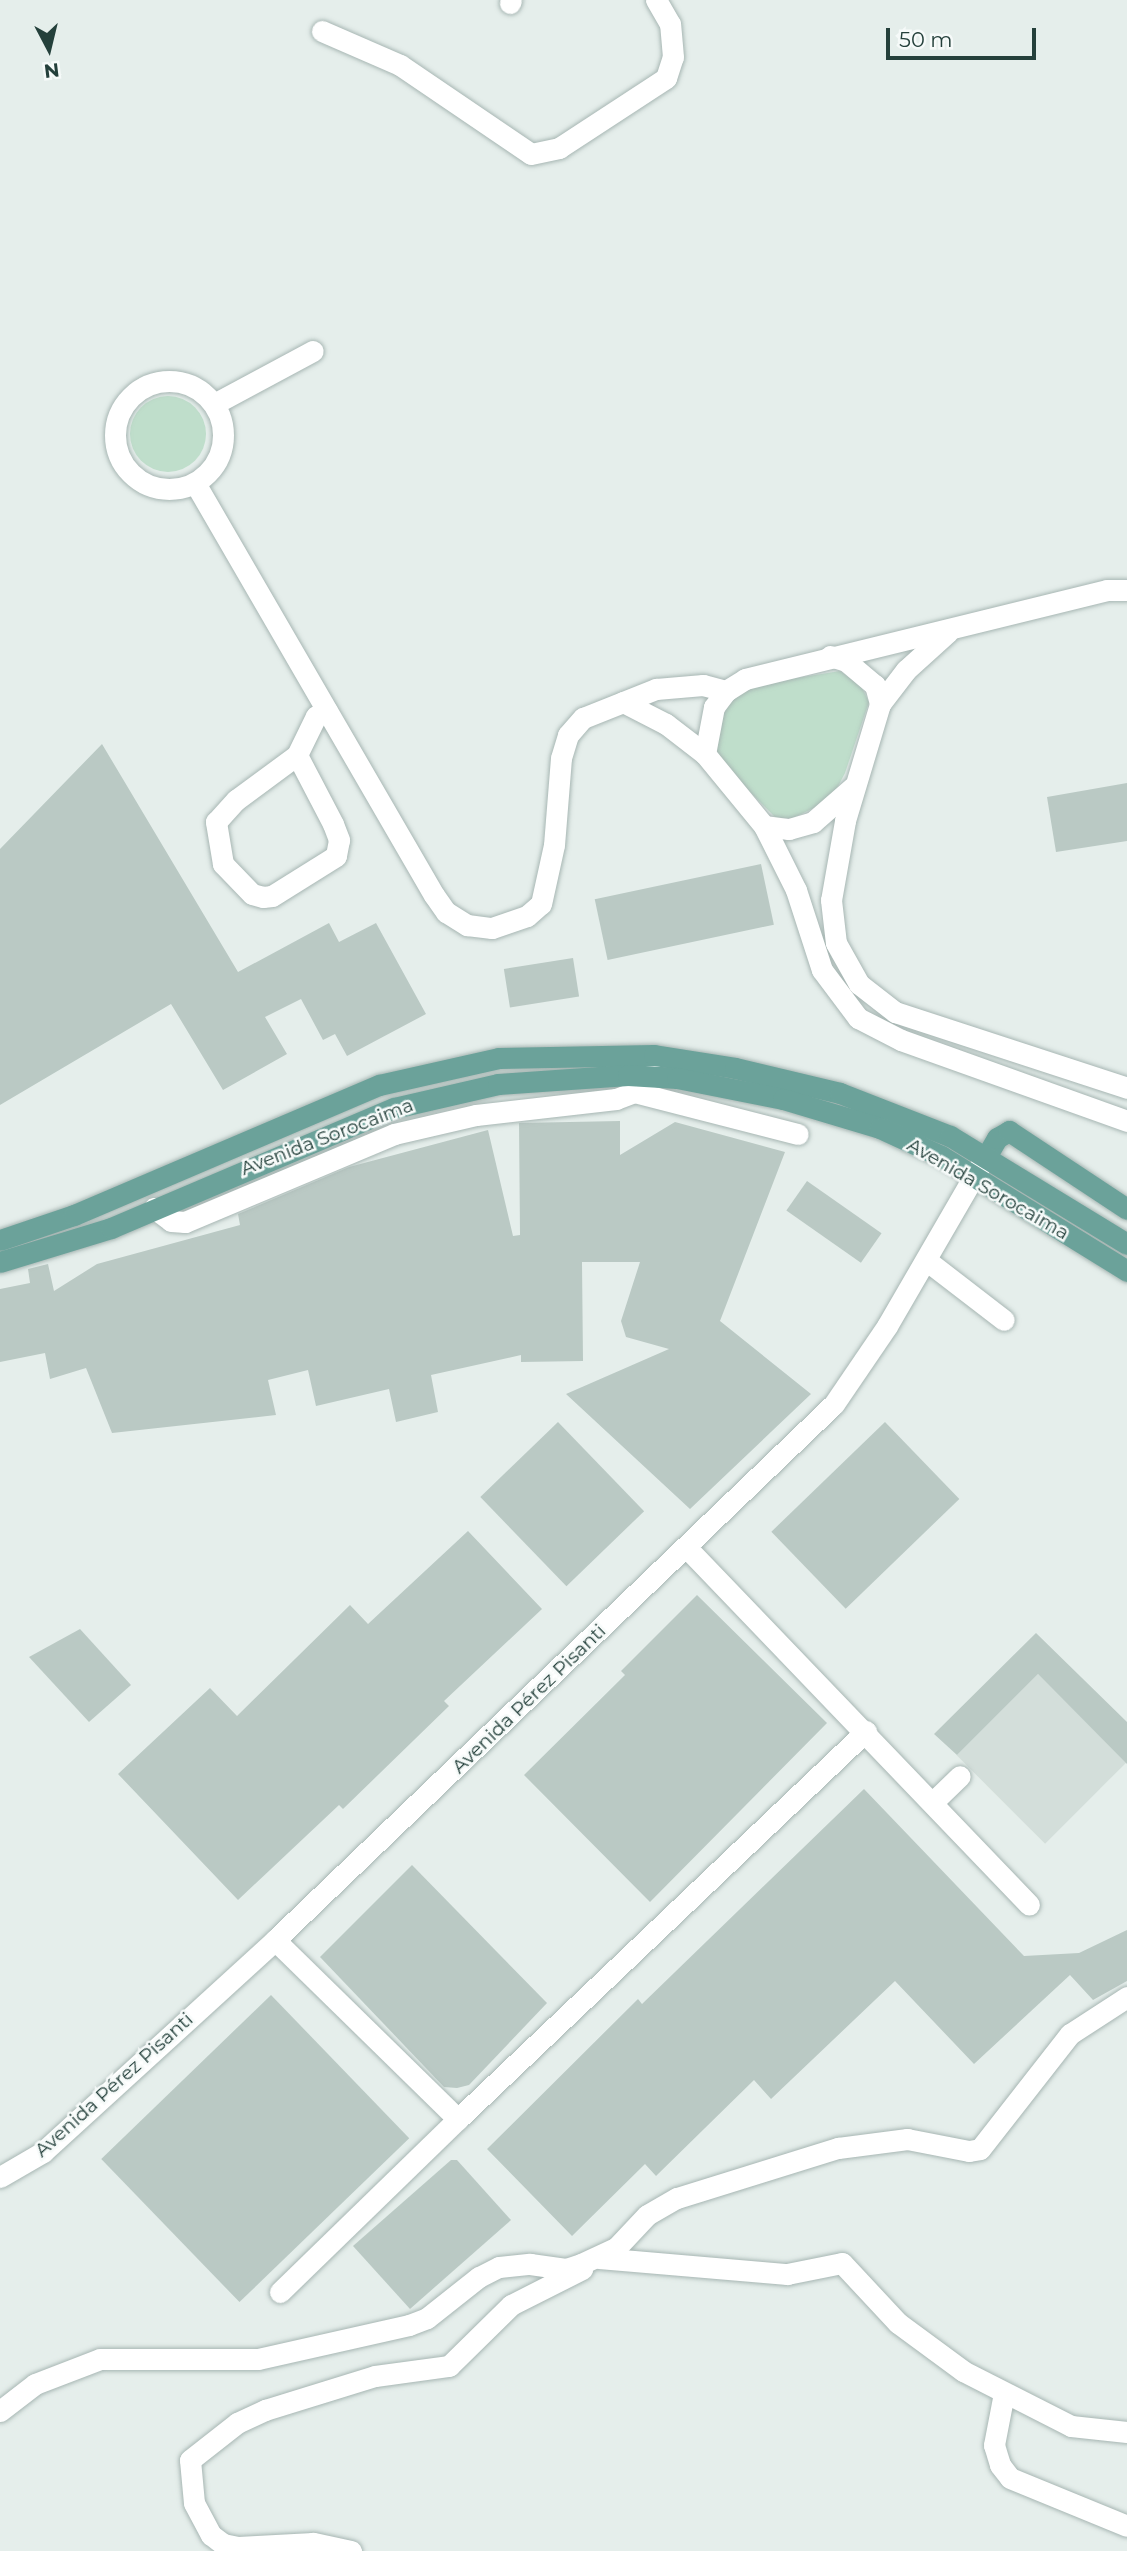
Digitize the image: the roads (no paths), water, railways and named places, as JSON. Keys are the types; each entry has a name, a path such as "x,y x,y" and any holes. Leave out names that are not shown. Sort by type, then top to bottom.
{"main road":[{"name":"Avenida Sorocaima","path":"0,1240 74,1215 379,1086 499,1058 654,1055 735,1068 840,1093 950,1136 1127,1244"},
{"name":"Avenida Sorocaima","path":"0,1262 111,1228 343,1127 448,1093 583,1076 640,1084 711,1084 820,1109 880,1128 973,1176 1127,1271"},
{"path":"986,1157 998,1138 1009,1131 1127,1209"}],"street":[{"path":"322,31 400,65 531,154 559,148 666,78 673,57 670,24 656,0"},
{"path":"214,404 313,351"},
{"path":"168,381 202,392 214,404 224,439 219,456 195,483 161,489 129,472 115,440 116,422 135,393 168,381"},
{"path":"195,483 446,912 467,925 492,928 527,916 541,904 547,890 558,780 568,735 583,718 640,692 681,685 726,691"},
{"path":"705,754 709,719 726,691 746,680 830,656 948,632 1107,590 1127,590"},
{"path":"948,632 906,670 880,704 855,786 831,900 836,943 859,984 895,1012 1127,1088"},
{"path":"830,656 861,672 875,685 880,704"},
{"path":"623,702 666,724 705,754 764,826 796,890 822,970 835,994 858,1018 901,1040 1127,1121"},
{"path":"298,755 333,824 339,840 336,856 272,896 262,897 252,894 223,864 216,822 236,800 298,755 316,716 327,711"},
{"path":"764,826 789,829 813,822 855,786"},
{"path":"654,1055 640,1084 798,1135"},
{"name":"Avenida Pérez Pisanti","path":"0,2177 43,2152 275,1940 687,1548 834,1404 926,1260 986,1157"},
{"path":"926,1260 1004,1320"},
{"path":"687,1548 866,1731 1029,1905"},
{"path":"280,2292 866,1731"},
{"path":"933,1802 960,1776"},
{"path":"275,1940 458,2119"},
{"path":"351,2551 313,2543 238,2547 223,2544 211,2535 194,2503 190,2460 237,2423 265,2410 375,2376 449,2366 511,2305 616,2248 647,2215 677,2198 838,2148 907,2139 969,2151 980,2149 1070,2034 1127,1997"},
{"path":"0,2410 35,2384 100,2359 258,2360 427,2319 479,2277 499,2267 530,2264 566,2269 596,2259 787,2274 842,2263 898,2323 963,2371 1071,2426 1127,2432"},
{"path":"1004,2393 994,2445 1000,2465 1010,2478 1127,2526"}]}
